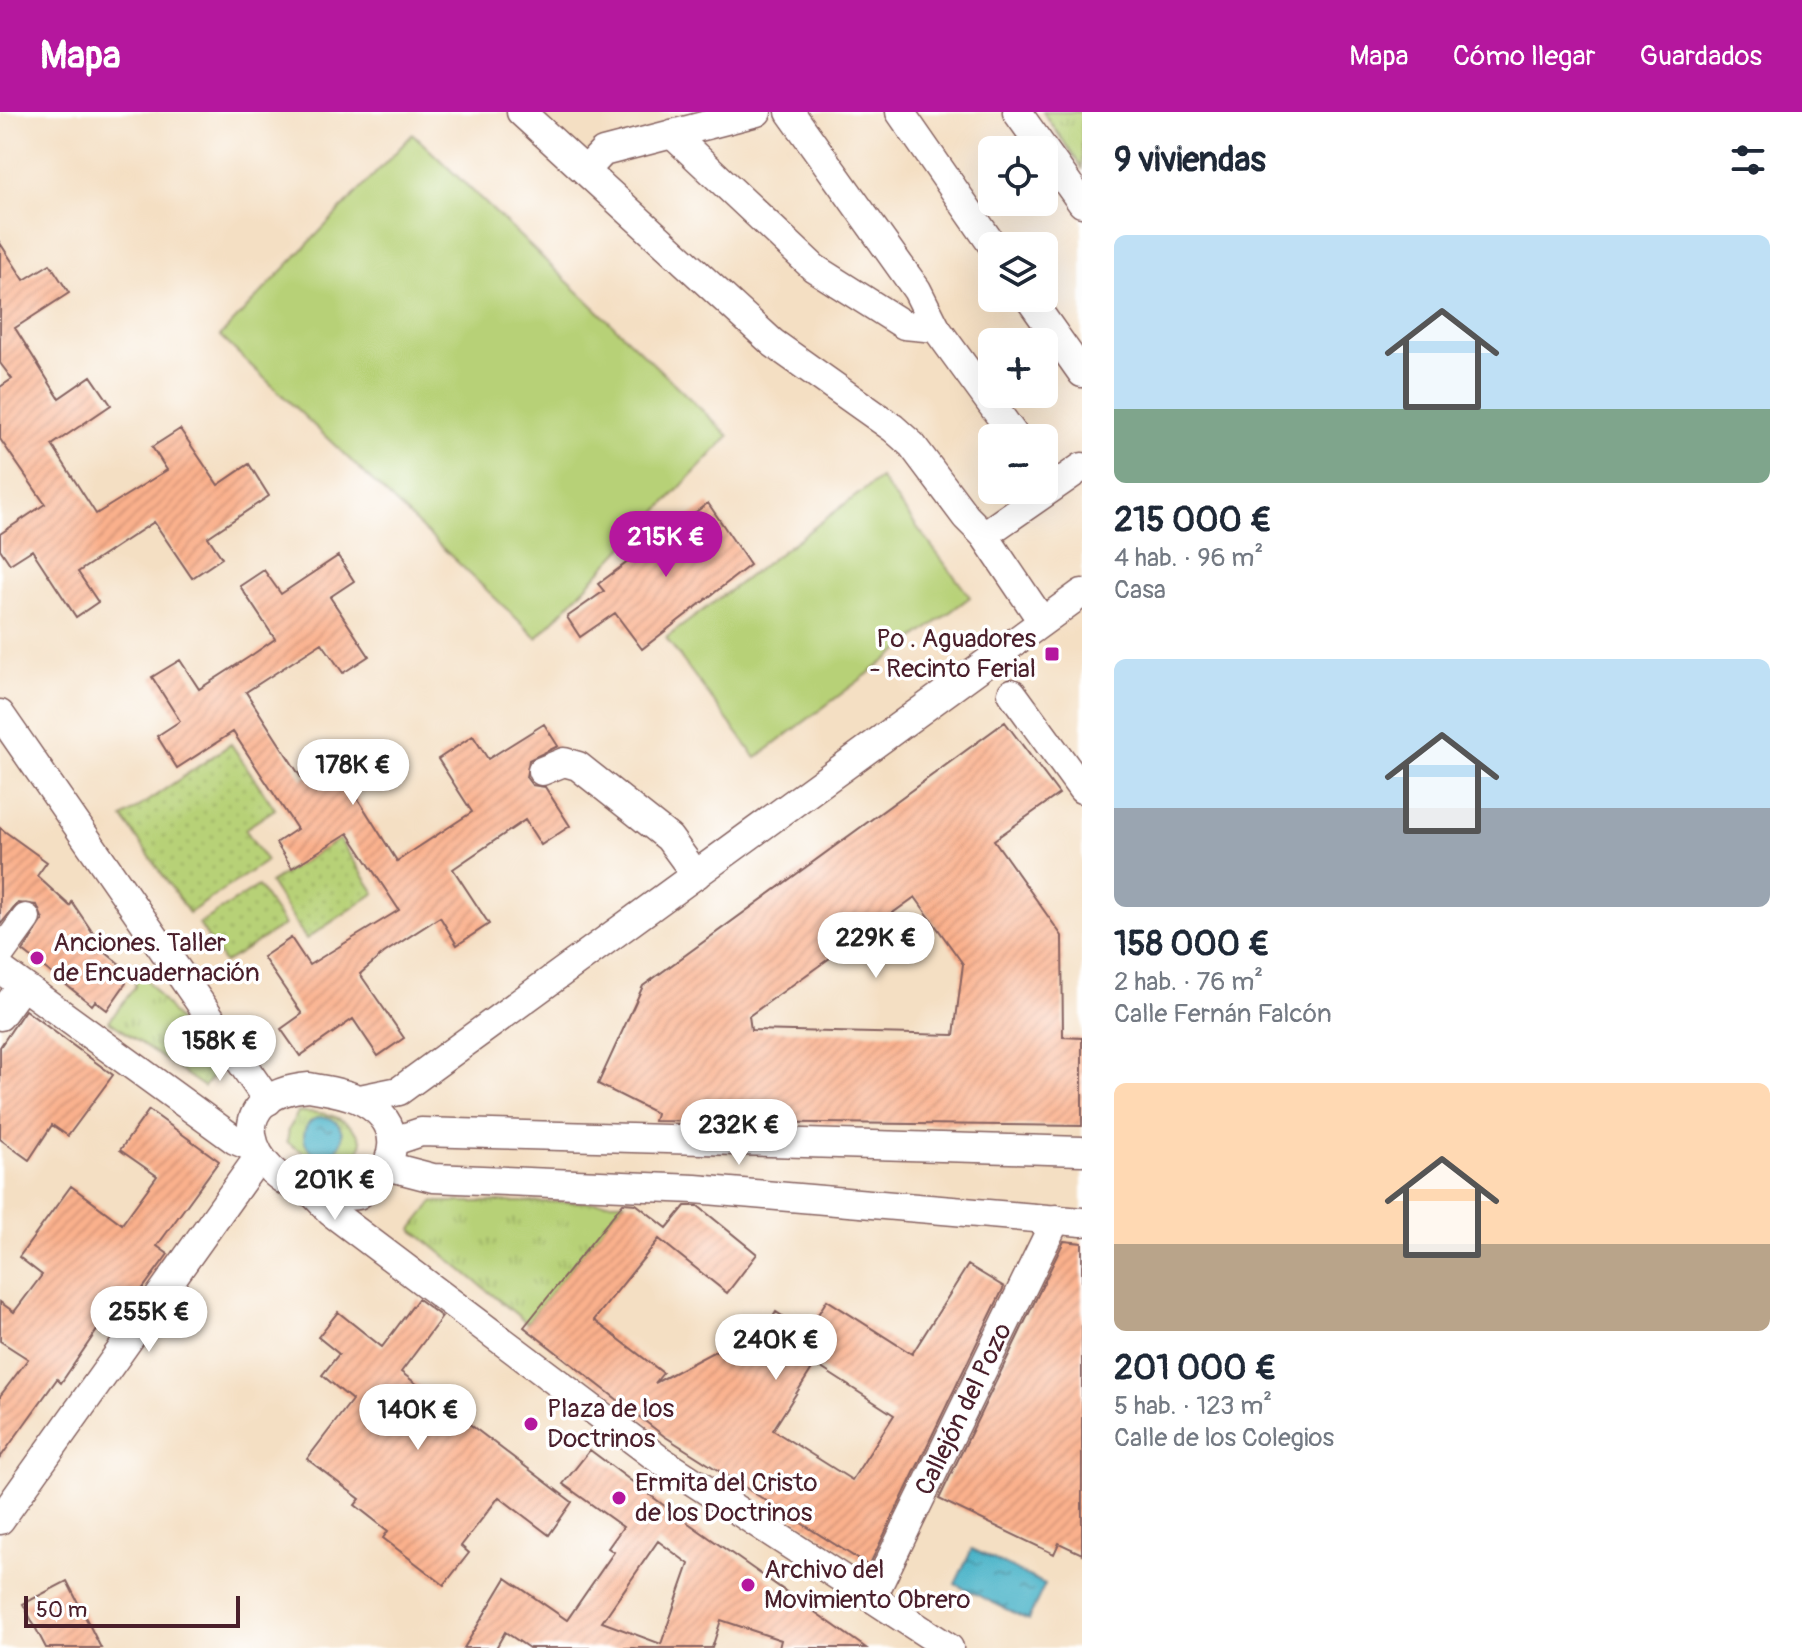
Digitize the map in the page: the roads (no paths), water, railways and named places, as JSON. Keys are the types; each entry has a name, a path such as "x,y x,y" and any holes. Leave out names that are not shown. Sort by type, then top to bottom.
{"street":[{"path":"521,112 773,343 893,428 912,445 966,517 984,535 1042,621"},
{"path":"586,170 603,152 757,112"},
{"path":"790,112 917,290 936,328 1006,424"},
{"path":"900,112 983,232"},
{"path":"1017,112 1082,203"},
{"path":"672,134 814,268 904,325 936,328"},
{"path":"1039,312 1082,373"},
{"path":"1058,478 1082,467"},
{"path":"984,535 1021,504"},
{"path":"0,1520 255,1152 251,1133 261,1108 285,1089 309,1087 360,1099 399,1091 1082,593"},
{"path":"1012,693 1082,789"},
{"path":"0,714 261,1108"},
{"path":"542,771 564,762 578,766 669,838 696,875"},
{"path":"0,954 26,918"},
{"path":"0,1016 11,978 175,1092 255,1152 283,1178 313,1193 331,1212 660,1460 949,1648"},
{"path":"313,1193 358,1195 390,1143 399,1091"},
{"path":"175,1092 219,1110 261,1108"},
{"path":"360,1099 390,1143 433,1178 695,1189 1069,1220"},
{"path":"390,1143 421,1132 1082,1151"},
{"name":"Callejón del Pozo","path":"872,1598 1069,1220"}],"water":[{"path":"323,1117 337,1122 342,1136 337,1150 323,1155 309,1150 304,1136 309,1122"},
{"path":"972,1549 1045,1584 1028,1620 955,1584"}],"place":[{"name":"Pº . Aguadores - Recinto Ferial","path":"1052,654"},
{"name":"Anciones. Taller de Encuadernación","path":"37,958"},
{"name":"Plaza de los Doctrinos","path":"531,1424"},
{"name":"Ermita del Cristo de los Doctrinos","path":"619,1498"},
{"name":"Archivo del Movimiento Obrero","path":"748,1585"}]}
